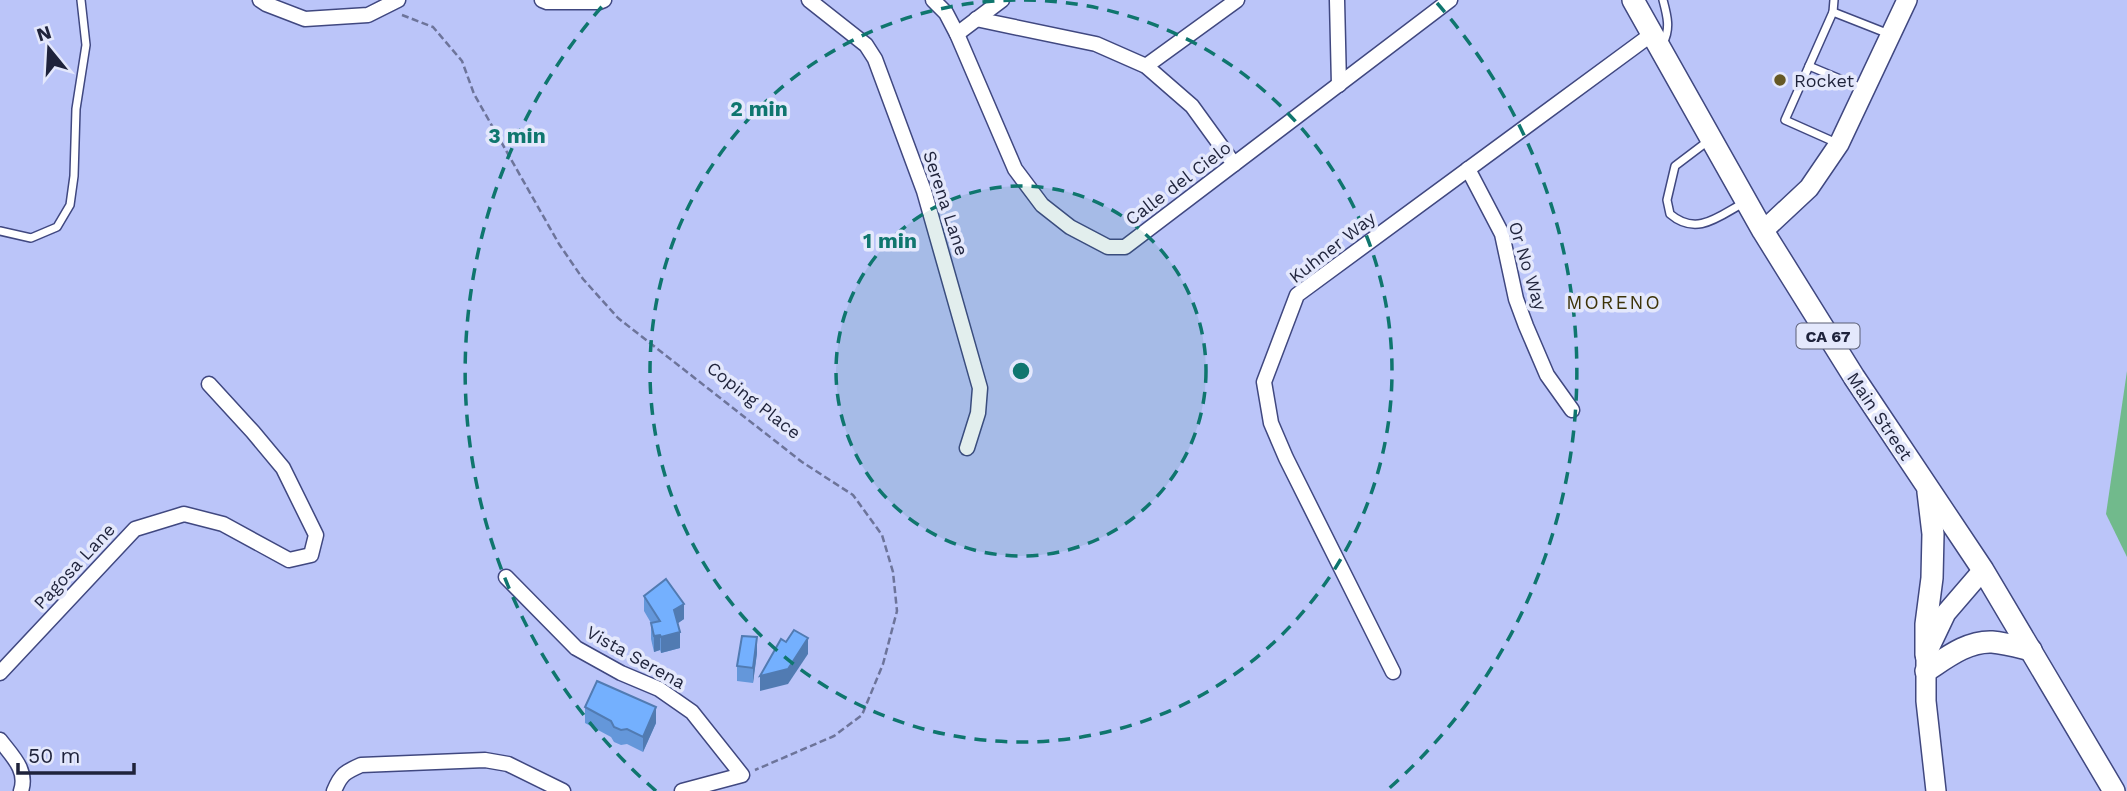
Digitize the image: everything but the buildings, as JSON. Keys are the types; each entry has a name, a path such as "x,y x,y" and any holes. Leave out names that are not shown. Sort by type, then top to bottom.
{"main road":[{"name":"Main Street","path":"1633,0 1763,231 1854,377 1983,570 2112,789"},
{"path":"1763,231 1808,188 1839,144 1906,0"},
{"path":"1928,487 1933,534 1932,578 1926,624 1926,701 1936,791"},
{"path":"1926,663 1947,613 1983,570"},
{"path":"1926,663 1956,651 1992,642 2031,650"}],"street":[{"path":"260,0 305,19 368,15 398,7"},
{"path":"542,0 604,0"},
{"name":"Serena Lane","path":"809,0 866,46 875,59 924,191 978,374 978,413 967,448"},
{"name":"Calle del Cielo","path":"933,0 947,13 1015,169 1042,205 1070,227 1108,247 1125,247 1450,0"},
{"path":"957,34 1002,0"},
{"path":"1146,66 1237,0"},
{"path":"1337,0 1339,85"},
{"path":"976,19 1096,44 1146,66 1192,106 1234,164"},
{"name":"Kuhner Way","path":"1393,672 1271,423 1264,382 1297,295 1468,169 1656,41"},
{"name":"Or No Way","path":"1468,169 1502,234 1516,299 1547,375 1572,410"},
{"name":"Pagosa Lane","path":"0,673 135,529 184,514 223,524 289,560 311,555 316,535 283,468 209,384"},
{"name":"Vista Serena","path":"506,577 576,648 621,673 659,689 692,712 743,775"},
{"path":"0,740 21,768 24,782 21,791"},
{"path":"334,791 345,772 361,765 485,760 508,764 564,791"},
{"path":"682,791 743,775"}],"lane":[{"path":"0,231 31,238 57,227 70,205 74,176 76,109 86,45 81,0"},
{"path":"1656,41 1667,35 1668,22 1663,0"},
{"path":"1834,0 1833,12 1785,120 1839,144"},
{"path":"1833,12 1890,35"},
{"path":"1810,66 1865,89"},
{"path":"1711,139 1675,166 1667,200 1671,214 1688,225 1696,225 1746,201"}],"path":[{"name":"Coping Place","path":"398,7 407,16 433,27 462,61 474,94 559,244 583,279 618,318 802,462 853,495 882,536 894,572 897,611 883,664 862,715 834,736 743,775"}],"green space":[{"path":"2127,371 2127,557 2106,514"}],"place":[{"name":"Rocket","path":"1780,80"}],"district":[{"name":"MORENO","path":"1614,302"}]}
